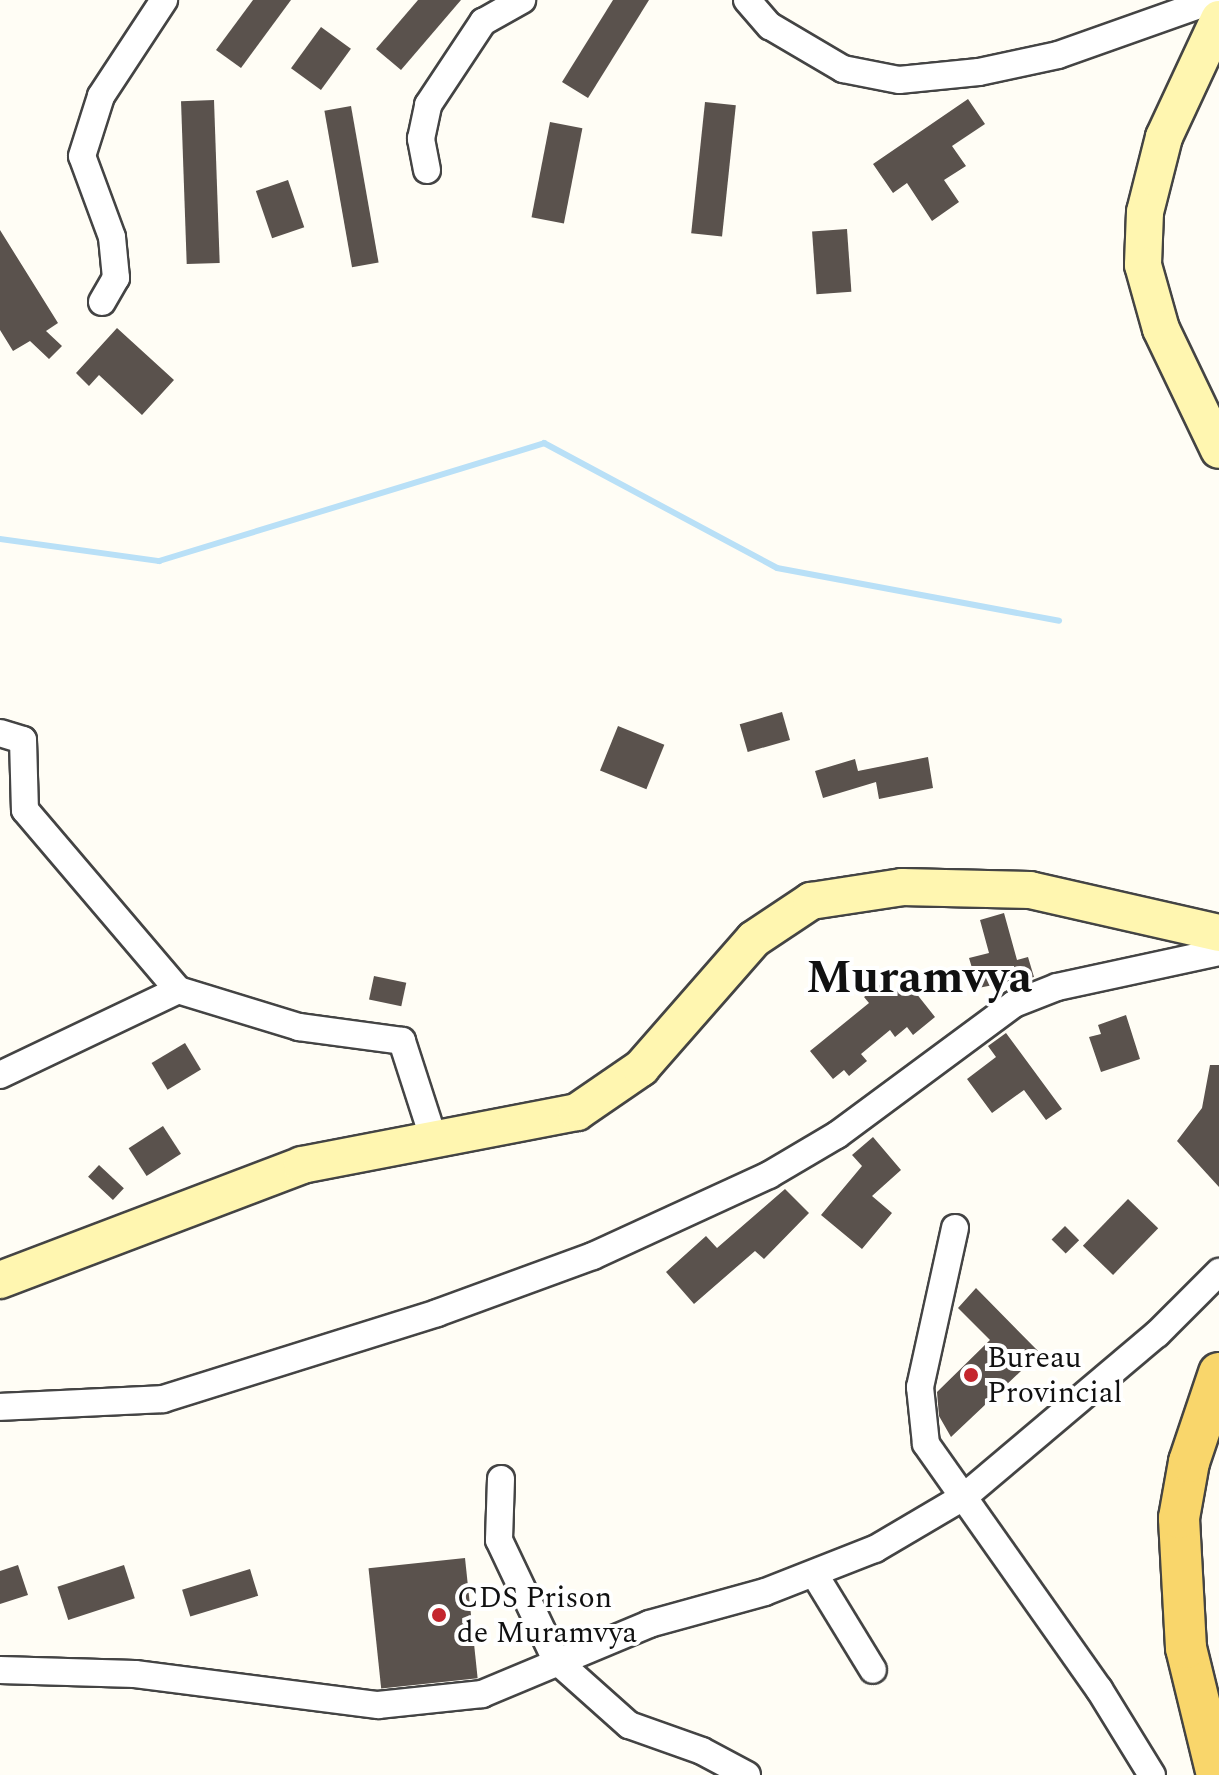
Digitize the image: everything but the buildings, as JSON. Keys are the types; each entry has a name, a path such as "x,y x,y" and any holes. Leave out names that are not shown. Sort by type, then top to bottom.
{"main road":[{"path":"1216,35 1164,137 1145,212 1143,265 1161,329 1219,450"},
{"path":"0,1280 302,1165 433,1137 537,1122 577,1112 607,1096 641,1068 754,939 811,901 902,887 1030,890 1219,933"},
{"path":"1217,1775 1186,1648 1179,1518 1189,1462 1219,1373"}],"street":[{"path":"102,302 116,278 112,237 82,156 101,96 164,0"},
{"path":"427,170 421,139 428,105 483,22 522,0"},
{"path":"747,0 770,26 843,69 899,80 979,72 1058,55 1213,0"},
{"path":"0,733 23,740 25,810 178,990 299,1027 402,1041 433,1137"},
{"path":"0,1407 163,1399 437,1313 593,1256 769,1175 837,1135 1014,1004 1057,987 1219,952"},
{"path":"0,1075 178,990"},
{"path":"955,1228 927,1344 920,1416 926,1444 965,1496 1152,1775"},
{"path":"0,1670 135,1674 378,1705 482,1694 516,1683 556,1660 699,1607 815,1575 875,1549 965,1496 1157,1334 1219,1272"},
{"path":"501,1479 499,1540 556,1660 629,1725 702,1751 747,1775"},
{"path":"815,1575 873,1670"}],"waterway":[{"path":"0,539 159,561 544,443 777,568 1059,621"}],"place":[{"name":"Bureau Provincial","path":"971,1375"},
{"name":"CDS Prison de Muramvya","path":"439,1615"}],"district":[{"name":"Muramvya","path":"919,978"}]}
